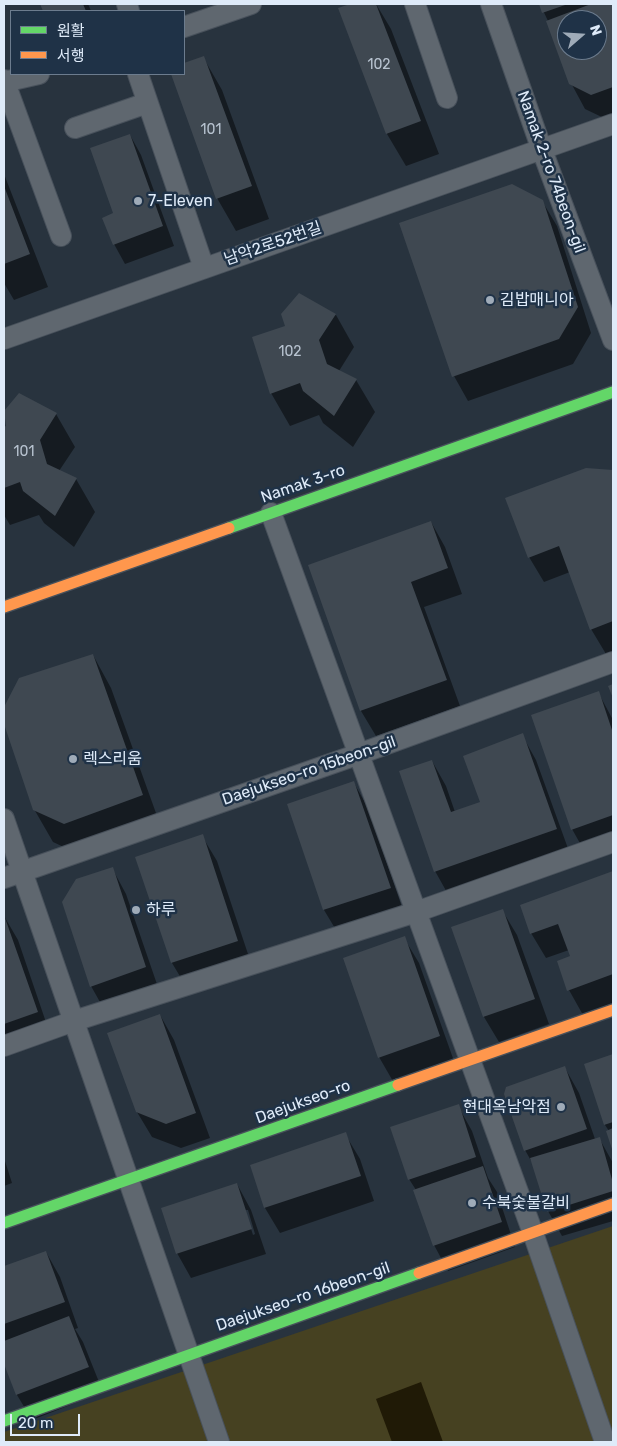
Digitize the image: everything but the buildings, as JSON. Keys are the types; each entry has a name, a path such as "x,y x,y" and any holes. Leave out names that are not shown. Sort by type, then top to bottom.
{"street":[{"path":"185,27 251,4"},
{"path":"415,4 447,98"},
{"name":"Namak 2-ro 74beon-gil","path":"491,4 542,150 613,340"},
{"path":"34,75 4,81 61,236"},
{"path":"138,75 204,268"},
{"path":"75,128 147,104"},
{"name":"남악2로52번길","path":"4,338 613,124"},
{"name":"Namak 3-ro","path":"4,607 613,392"},
{"path":"271,513 533,1233 605,1442"},
{"name":"Daejukseo-ro 15beon-gil","path":"13,875 613,662"},
{"path":"4,818 13,875 74,1021 220,1442"},
{"path":"4,1046 74,1021 416,912 613,842"},
{"name":"Daejukseo-ro","path":"4,1223 613,1010"},
{"name":"Daejukseo-ro 16beon-gil","path":"4,1421 613,1204"}],"shaded area":[{"path":"613,1226 613,1442 4,1442 4,1432"},
{"path":"421,1382 443,1442 392,1442 376,1399"}],"traffic: fast":[{"path":"229,528 613,392"},
{"path":"4,1223 398,1085"},
{"path":"4,1421 419,1273"}],"traffic: slow":[{"path":"4,607 229,528"},
{"path":"398,1085 613,1010"},
{"path":"419,1273 613,1204"}],"place":[{"name":"7-Eleven","path":"138,201"},
{"name":"김밥매니아","path":"490,300"},
{"name":"렉스리움","path":"73,759"},
{"name":"하루","path":"136,910"},
{"name":"현대옥남악점","path":"561,1107"},
{"name":"수북숯불갈비","path":"472,1203"}]}
